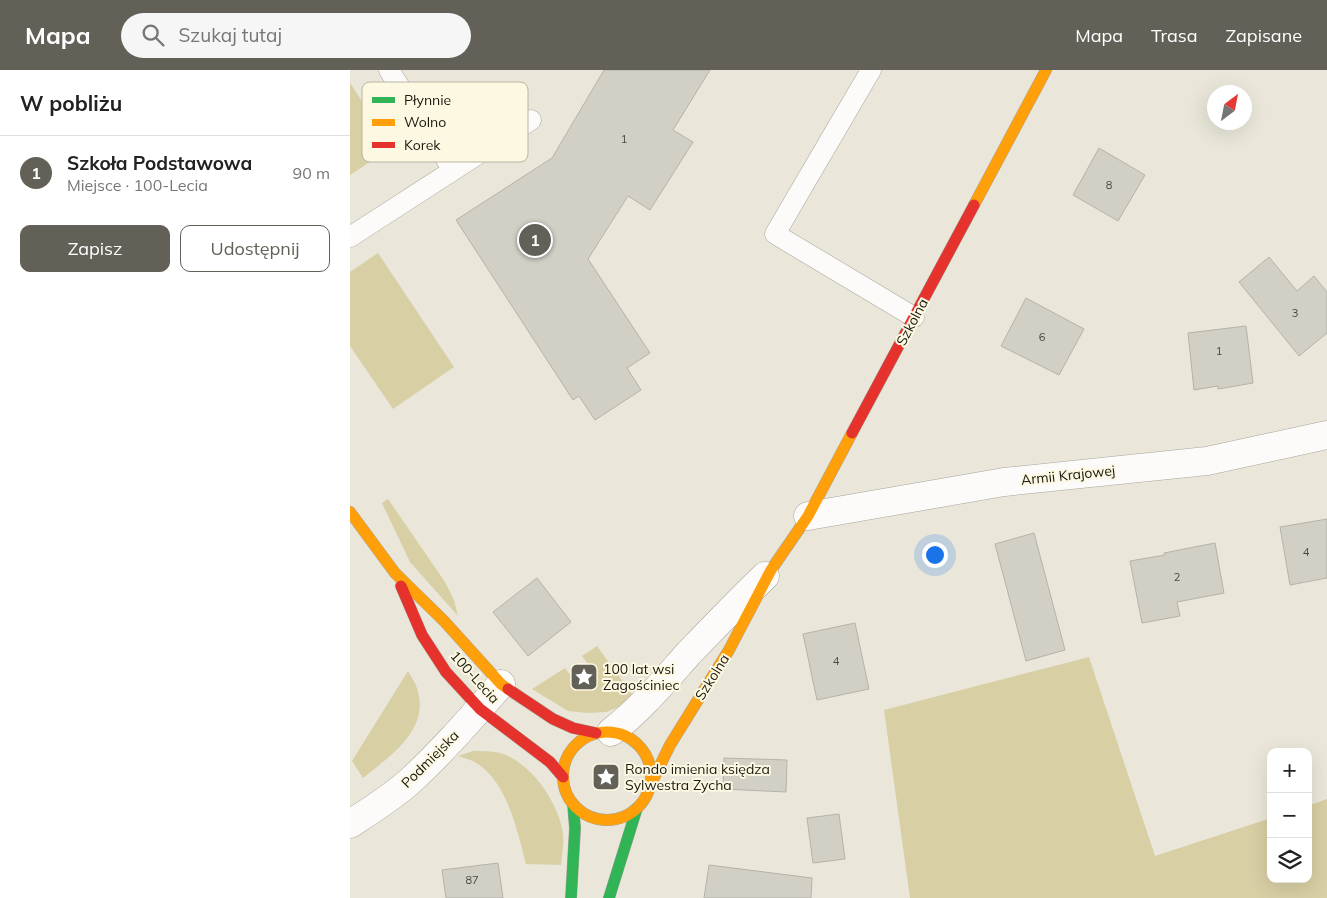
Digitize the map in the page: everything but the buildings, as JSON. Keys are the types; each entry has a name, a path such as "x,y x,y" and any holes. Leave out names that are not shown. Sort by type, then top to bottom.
{"street":[{"name":"Szkolna","path":"651,784 670,745 729,650 771,570 808,516 1046,70"},
{"name":"Armii Krajowej","path":"808,516 1004,482 1207,461 1327,435"},
{"name":"100-Lecia","path":"350,512 395,573 444,621 501,684 552,719 573,728 604,733"},
{"name":"Szkolna","path":"604,733 632,716 707,634 771,570"},
{"name":"100-Lecia","path":"395,573 422,635 446,672 480,708 550,762 562,777"},
{"name":"Podmiejska","path":"350,824 384,802 409,782 501,684"},
{"path":"604,733 625,736 638,744 646,756 651,769 651,784 646,797 626,817 612,820 597,820 584,814 573,804 566,791 562,777 565,763 572,749 583,739 604,733"},
{"path":"571,898 575,828 573,804"},
{"path":"609,898 637,808"}],"lane":[{"path":"389,70 397,82"},
{"path":"871,70 775,234 914,317"},
{"path":"448,162 453,170"},
{"path":"350,237 465,162"}],"shaded area":[{"path":"350,83 362,101 362,162 370,162 350,175"},
{"path":"378,253 454,367 393,409 350,346 350,272"},
{"path":"388,499 445,582 454,600 458,616 410,562 382,503"},
{"path":"597,646 634,697 622,706 606,712 568,711 532,689 565,668 581,690 598,678 582,656"},
{"path":"1089,657 1155,856 1267,819 1267,883 1312,883 1312,805 1327,799 1327,898 910,898 884,710"},
{"path":"408,671 418,692 420,706 418,719 404,742 363,778 352,761"},
{"path":"473,751 497,752 511,758 533,774 542,785 556,810 563,834 561,865 526,864 509,806 494,780 485,769 473,761 458,756"}],"traffic: fast":[{"path":"571,898 575,828 573,804"},
{"path":"609,898 637,808"}],"traffic: slow":[{"path":"974,205 1046,70"},
{"path":"651,784 670,745 729,650 771,570 808,516 852,433"},
{"path":"350,512 395,573 444,621 501,684 508,689"},
{"path":"607,732 624,735 638,745 648,759 651,776 648,793 638,807 624,817 607,820 590,817 576,807 566,793 563,776 566,759 576,745 590,735 607,732"}],"traffic: jam":[{"path":"852,433 974,205"},
{"path":"401,586 422,635 446,672 480,709 550,762 563,777"},
{"path":"508,689 553,719 573,728 596,733"}],"place":[{"name":"Szkoła Podstawowa","path":"535,240"},
{"name":"100 lat wsi Zagościniec","path":"584,677"},
{"name":"Rondo imienia księdza Sylwestra Zycha","path":"606,777"}]}
